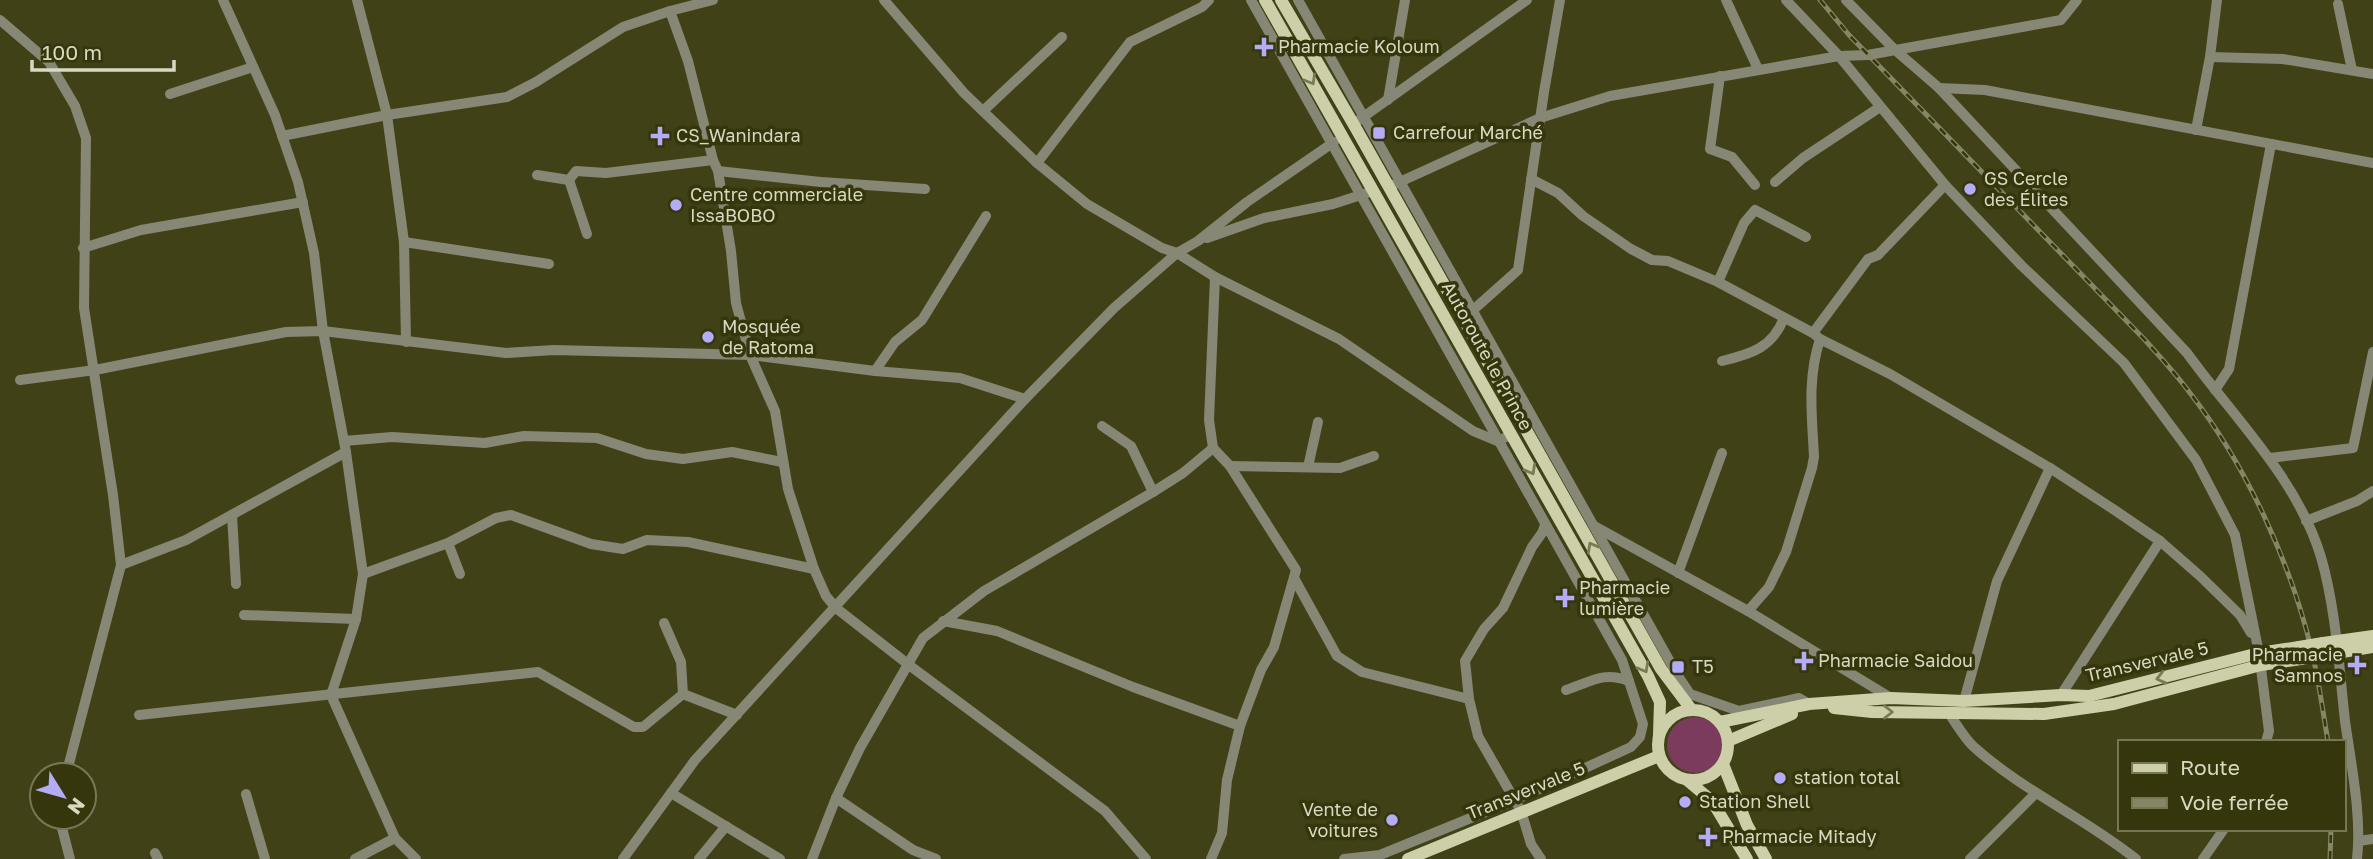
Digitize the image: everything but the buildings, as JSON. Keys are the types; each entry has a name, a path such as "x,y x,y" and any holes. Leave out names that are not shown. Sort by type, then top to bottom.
{"main road":[{"name":"Autoroute le Prince","path":"1265,0 1648,676 1660,702 1658,735"},
{"name":"Autoroute le Prince","path":"1281,0 1358,121 1653,644 1661,669 1691,709"},
{"name":"Transvervale 5","path":"1720,722 1809,704 1891,698 1964,701 2061,695 2089,696 2260,659 2330,648 2373,636"},
{"name":"Transvervale 5","path":"2330,648 2373,647"},
{"name":"Transvervale 5","path":"1728,741 1790,714 1823,710 2044,714 2102,705 2260,659"},
{"path":"1687,780 1707,777 1723,764 1728,741 1720,722 1712,715 1691,709 1671,717 1658,735 1659,755 1669,772 1687,780 1712,801 1747,859"},
{"name":"Transvervale 5","path":"1408,859 1518,805 1659,755"},
{"path":"1723,764 1747,825 1766,859"}],"street":[{"path":"223,0 282,136 303,202 314,253 323,331 345,447 363,573 356,619 331,695 395,838 416,859"},
{"path":"357,0 387,115 404,242 406,342"},
{"path":"282,136 387,115 507,97 536,82 623,27 713,0"},
{"path":"884,0 964,93 1037,163 1087,204 1215,277 1339,339 1473,431 1497,441 1511,435"},
{"path":"1037,163 1130,42 1202,8 1209,0"},
{"path":"1251,0 1622,660 1643,724 1640,737 1631,747 1518,805 1380,855 1344,859"},
{"path":"1298,0 1358,121 1527,0"},
{"path":"1388,100 1405,0"},
{"path":"1472,311 1518,270 1560,0"},
{"path":"1727,0 1758,69"},
{"path":"1786,0 1839,56 1945,185 2022,266 2124,363 2196,460 2235,535 2260,659 2269,731 2267,740"},
{"path":"1846,0 1894,49 1939,88 2187,353 2270,458 2306,521 2321,557 2330,648 2344,740"},
{"path":"1809,704 1799,698 1739,711 1690,694 1653,644 1594,525 1472,311 1394,185 1540,118 1611,96 1839,56 1868,55 2061,20 2077,0"},
{"path":"2196,130 2210,57 2217,0"},
{"path":"2338,4 2352,70"},
{"path":"670,11 688,61 718,171 736,303 750,355 775,411 788,489 814,569 826,596 836,608 909,665 1105,811 1146,859"},
{"path":"0,20 49,62 75,106 86,138 84,308 121,565 70,761"},
{"path":"983,111 1062,37"},
{"path":"2210,57 2283,59 2373,74"},
{"path":"170,94 253,66"},
{"path":"1720,76 1710,149 1732,157 1755,185"},
{"path":"1939,88 1985,90 2373,163"},
{"path":"1775,182 1803,158 1881,107"},
{"path":"623,859 695,760 1025,399 1114,308 1177,253 1198,241 1247,202 1343,136"},
{"path":"2215,390 2229,369 2271,144"},
{"path":"569,180 576,170 606,173 713,160"},
{"path":"718,171 925,189"},
{"path":"537,175 569,180"},
{"path":"1531,179 1558,193 1583,216 1631,249 1651,260 1668,261 1718,282 1890,373 2050,468 2160,541 2240,615 2246,623 2260,659"},
{"path":"569,180 587,234"},
{"path":"1748,611 1769,587 1786,552 1812,468 1814,457 1811,386 1817,336 1868,259 1878,255 1945,185"},
{"path":"1198,241 1264,218 1333,204 1374,190"},
{"path":"83,248 141,230 303,202"},
{"path":"1718,282 1744,223 1755,210 1805,237"},
{"path":"875,371 895,342 922,320 986,216"},
{"path":"404,242 549,264"},
{"path":"1211,859 1222,833 1227,780 1240,726 1261,670 1274,647 1296,570 1230,466 1213,448 1209,420 1215,277"},
{"path":"1722,361 1754,352 1778,333 1784,318"},
{"path":"20,380 95,370 286,332 323,331 506,353 554,350 750,355 875,371 960,378 1025,399"},
{"path":"2270,458 2353,448 2373,352"},
{"path":"1308,467 1318,422"},
{"path":"1102,426 1131,446 1153,492"},
{"path":"121,565 186,540 345,447 391,437 485,443 524,436 597,438 646,454 683,459 732,452 782,462"},
{"path":"812,859 836,798 860,748 923,638 984,591 1184,473 1213,448"},
{"path":"1678,573 1722,453"},
{"path":"1230,466 1340,468 1374,456"},
{"path":"1964,701 1997,581 2050,468"},
{"path":"2306,521 2357,501 2373,491"},
{"path":"232,515 236,583"},
{"path":"363,573 448,543 496,518 511,515 592,544 623,549 647,540 688,542 814,569"},
{"path":"1541,859 1531,844 1518,805 1478,736 1469,699 1465,662 1484,629 1503,608 1545,525"},
{"path":"1594,525 1748,611 1891,698"},
{"path":"2061,695 2160,541"},
{"path":"448,543 460,574"},
{"path":"1576,579 1590,573"},
{"path":"1294,578 1337,656 1362,672 1469,699"},
{"path":"244,615 356,619"},
{"path":"943,621 997,631 1133,687 1240,726"},
{"path":"664,623 681,662 684,695"},
{"path":"139,715 538,672 634,727 643,727 684,695"},
{"path":"1566,690 1593,679 1614,675 1629,681"},
{"path":"684,695 737,715"},
{"path":"1948,712 1972,746 2036,793 2136,859"},
{"path":"2345,748 2359,841 2357,859"},
{"path":"671,793 780,859"},
{"path":"1970,859 2036,793"},
{"path":"246,794 265,859"},
{"path":"836,798 913,850 936,859"},
{"path":"699,859 726,826"},
{"path":"63,831 70,859"},
{"path":"2203,859 2223,831"},
{"path":"355,859 395,838"},
{"path":"2359,841 2373,839"}],"shaded area":[{"path":"1689,717 1701,717 1711,721 1719,729 1723,745 1719,761 1711,769 1701,773 1689,773 1679,769 1671,761 1667,751 1667,739 1671,729 1679,721"}],"railway":[{"path":"1820,0 1849,35 2145,340 2179,379 2210,421 2248,483 2292,584 2312,652 2328,740"},
{"path":"2330,859 2331,831"}],"place":[{"name":"Pharmacie Koloum","path":"1264,47"},
{"name":"Carrefour Marché","path":"1379,133"},
{"name":"CS_Wanindara","path":"660,136"},
{"name":"GS Cercle des Élites","path":"1970,189"},
{"name":"Centre commerciale IssaBOBO","path":"676,205"},
{"name":"Mosquée de Ratoma","path":"708,337"},
{"name":"Pharmacie lumière","path":"1565,598"},
{"name":"Pharmacie Saidou","path":"1804,661"},
{"name":"Pharmacie Samnos","path":"2357,665"},
{"name":"T5","path":"1678,667"},
{"name":"station total","path":"1780,778"},
{"name":"Station Shell","path":"1685,802"},
{"name":"Vente de voitures","path":"1392,820"},
{"name":"Pharmacie Mitady","path":"1708,837"}]}
